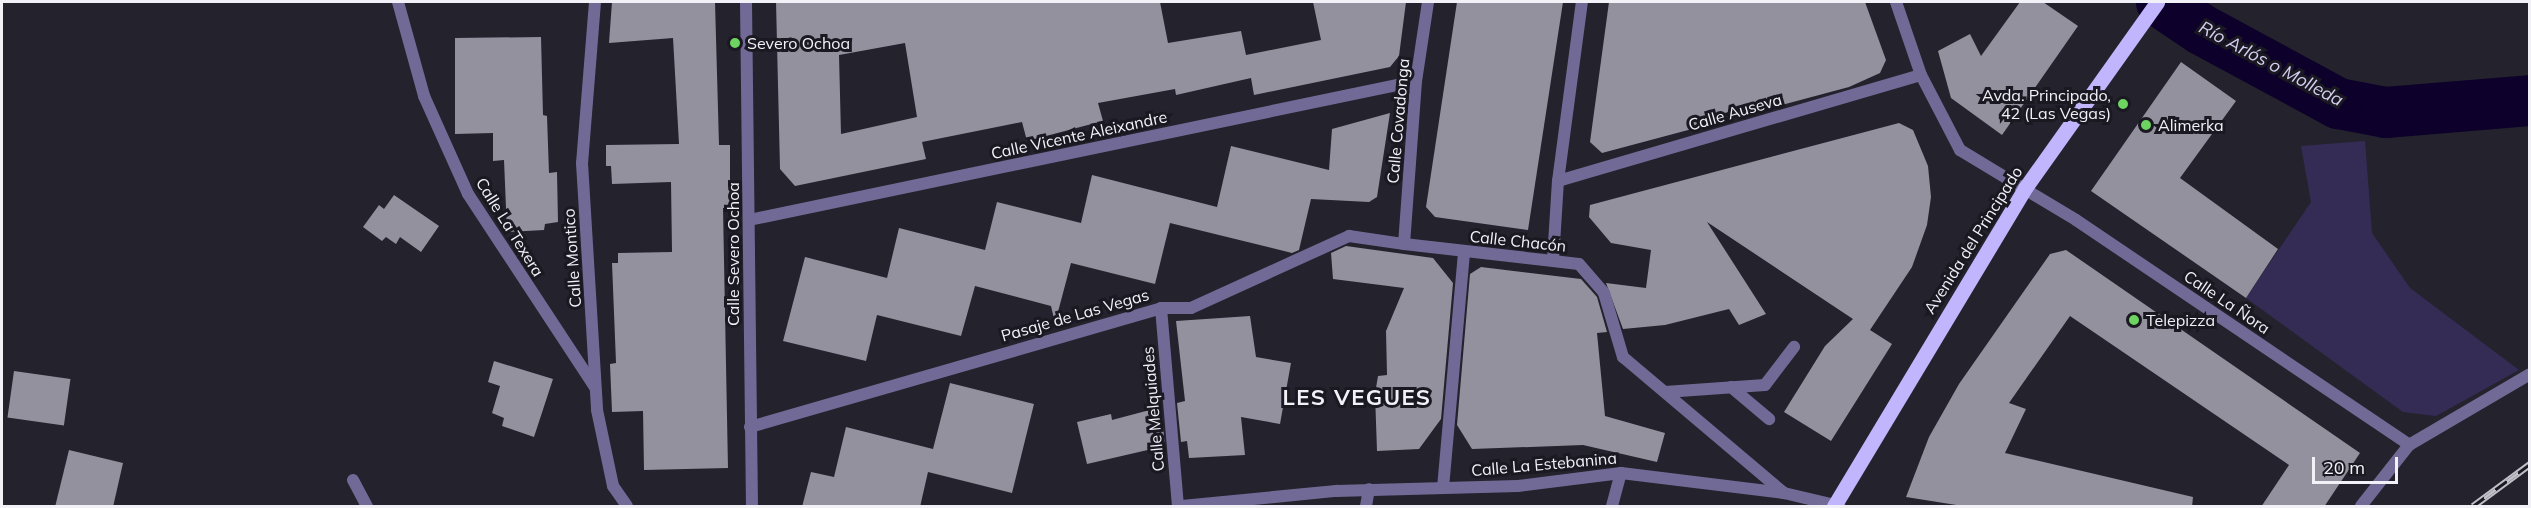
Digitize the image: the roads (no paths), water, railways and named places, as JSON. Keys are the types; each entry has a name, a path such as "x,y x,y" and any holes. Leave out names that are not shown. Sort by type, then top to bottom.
{"main road":[{"name":"Avenida del Principado","path":"1836,506 2025,188 2157,2"}],"street":[{"name":"Calle La Texera","path":"398,2 424,96 468,194 596,388"},
{"name":"Calle Montico","path":"596,2 582,163 596,388 613,486 627,507"},
{"name":"Calle Severo Ochoa","path":"746,2 752,507"},
{"name":"Calle Covadonga","path":"1404,244 1416,81 1428,2"},
{"path":"1553,260 1558,181 1582,2"},
{"name":"Calle La Ñora","path":"1896,2 1922,75 1960,150 2025,188 2409,445"},
{"name":"Calle Auseva","path":"1558,181 1922,75"},
{"name":"Calle Vicente Aleixandre","path":"749,220 1416,81"},
{"name":"Pasaje de Las Vegas","path":"750,427 1161,308 1191,308 1348,236 1404,244"},
{"name":"Calle Chacón","path":"1404,244 1579,264 1604,293 1623,357 1784,493"},
{"path":"1443,488 1464,251"},
{"name":"Calle Melquiades","path":"1161,308 1180,507"},
{"path":"1665,392 1765,385 1794,347"},
{"path":"2361,507 2409,445 2529,374"},
{"path":"1731,387 1769,419"},
{"path":"1612,507 1621,473"},
{"name":"Calle La Estebanina","path":"1180,507 1369,489 1518,486 1621,473 1784,493 1836,506"},
{"path":"353,480 367,507"},
{"path":"1366,507 1369,489"}],"waterway":[{"name":"Río Arlós o Molleda","path":"2161,2 2201,29 2338,103 2385,112 2530,100"}],"railway":[{"path":"2473,506 2530,464"}],"place":[{"name":"Severo Ochoa","path":"735,43"},
{"name":"Avda. Principado, 42 (Las Vegas)","path":"2123,104"},
{"name":"Alimerka","path":"2146,125"},
{"name":"Telepizza","path":"2134,320"}],"district":[{"name":"LES VEGUES","path":"1357,398"}]}
